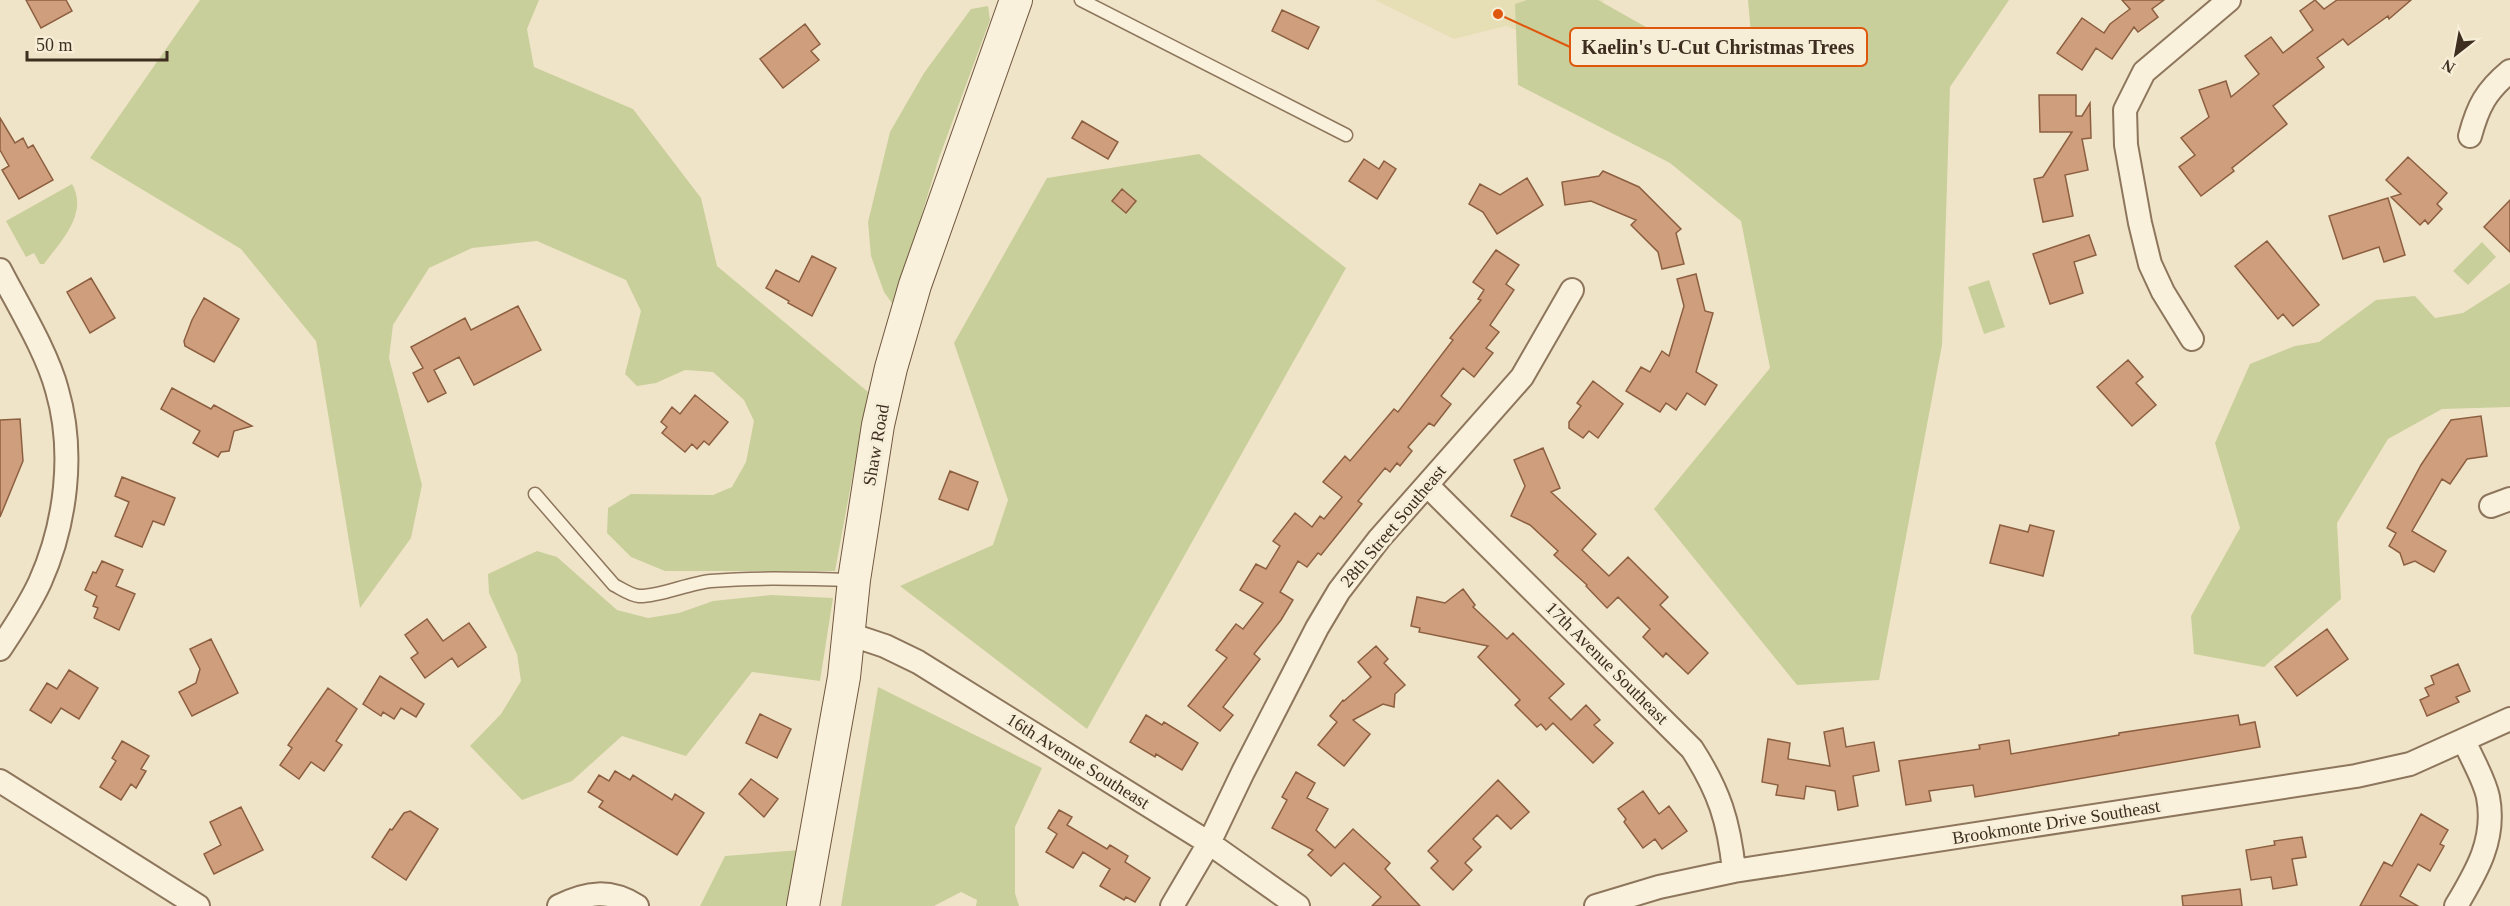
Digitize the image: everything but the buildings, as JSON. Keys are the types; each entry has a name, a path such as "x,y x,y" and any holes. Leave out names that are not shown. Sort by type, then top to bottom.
{"main road":[{"name":"Shaw Road","path":"803,906 844,677 854,580 878,425 891,368 915,285 1016,0"}],"street":[{"path":"2192,339 2163,292 2150,264 2126,145 2125,110 2144,72 2229,0"},
{"path":"2470,136 2490,88 2510,71"},
{"path":"0,270 57,387 66,466 62,513 48,563 26,610 0,649"},
{"name":"28th Street Southeast","path":"1172,906 1209,843 1280,700 1339,591 1379,539 1522,377 1572,290"},
{"name":"17th Avenue Southeast","path":"1428,486 1692,749 1711,779 1724,809 1731,836 1734,871"},
{"name":"16th Avenue Southeast","path":"849,634 885,646 918,662 1209,843 1298,906"},
{"name":"Brookmonte Drive Southeast","path":"1596,906 1659,887 1734,871 2356,776 2410,764 2510,719"},
{"path":"2456,906 2482,858 2490,829 2487,795 2464,740"},
{"path":"0,781 198,906"},
{"path":"560,906 578,897 597,892 612,894 637,906"}],"lane":[{"path":"1081,0 1346,135"},
{"path":"535,494 614,585 639,596 682,586 718,581 854,580"}],"shaded area":[{"path":"1375,0 1604,0 1571,51 1506,26 1454,39"}],"green space":[{"path":"200,0 539,0 527,29 534,67 633,109 701,198 717,266 868,392 835,571 665,571 631,557 607,533 608,508 631,494 713,495 732,487 746,462 754,421 744,400 713,372 685,370 656,383 637,386 625,374 641,311 626,280 537,241 472,248 429,268 393,325 389,358 422,485 411,538 360,608 316,341 241,249 90,158"},
{"path":"1527,0 1598,0 1710,63 1752,46 1748,0 2009,0 1950,87 1942,345 1879,680 1797,685 1654,509 1770,368 1741,221 1670,163 1518,85 1515,4"},
{"path":"988,6 990,20 939,158 894,306 884,292 871,256 868,222 890,132 924,73 971,9"},
{"path":"1199,154 1346,268 1087,729 900,586 993,545 1008,500 954,343 1047,178"},
{"path":"72,184 77,206 75,217 64,237 44,264 40,264 34,253 26,257 6,221"},
{"path":"2482,242 2496,257 2468,285 2453,271"},
{"path":"1989,280 2005,327 1984,334 1968,287"},
{"path":"2510,283 2510,407 2442,409 2388,439 2337,523 2341,599 2264,667 2194,654 2191,616 2240,528 2215,443 2250,364 2295,346 2319,342 2376,300 2415,296 2435,318 2463,313"},
{"path":"537,551 557,557 617,610 648,618 679,613 713,601 771,595 833,598 820,681 752,672 686,756 622,736 572,781 522,800 470,746 501,714 521,681 517,654 489,593 488,574"},
{"path":"878,687 1042,768 1015,827 1015,893 1019,906 976,906 977,900 961,892 934,906 841,906"},
{"path":"800,850 787,906 700,906 725,856"}],"place":[{"name":"Kaelin's U-Cut Christmas Trees","path":"1498,14"}]}
